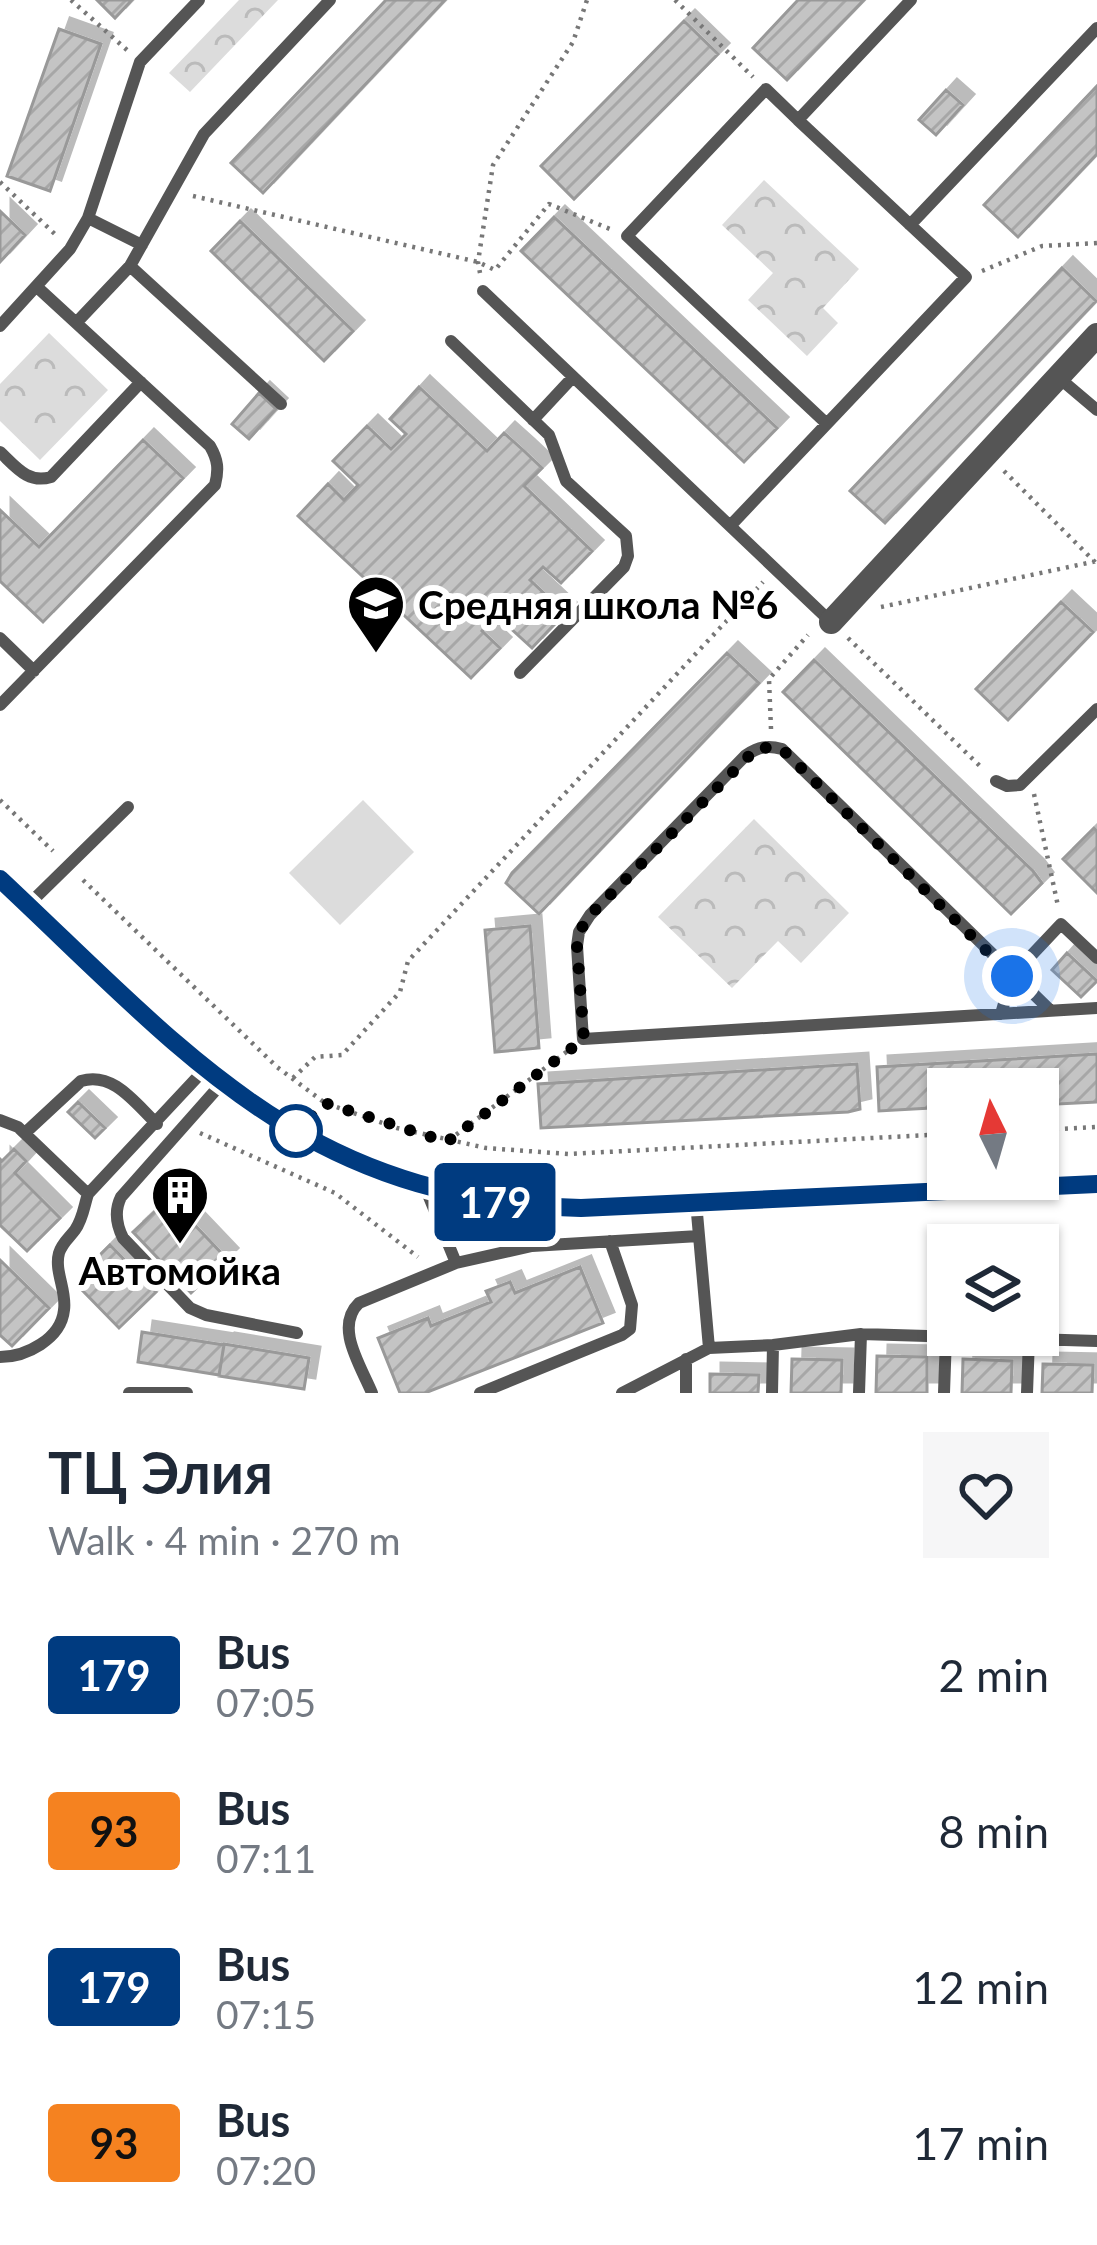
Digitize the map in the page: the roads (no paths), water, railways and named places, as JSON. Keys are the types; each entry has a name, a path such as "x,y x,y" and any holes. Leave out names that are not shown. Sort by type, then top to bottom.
{"street":[{"path":"828,619 1097,335"},
{"path":"0,879 213,1077 316,1144 425,1187 544,1207 1097,1184"}],"lane":[{"path":"0,326 70,249 88,218 140,62 199,0"},
{"path":"76,323 130,266 204,134 330,0"},
{"path":"798,120 911,0"},
{"path":"910,225 1097,28"},
{"path":"730,526 827,424 966,277 766,89 628,236 827,424"},
{"path":"88,218 142,245"},
{"path":"130,266 281,404"},
{"path":"0,706 215,485 218,459 211,446 38,287"},
{"path":"483,291 828,619"},
{"path":"451,341 548,435 566,481 626,536 624,566 520,673"},
{"path":"533,420 573,377"},
{"path":"1058,377 1097,410"},
{"path":"0,452 25,476 51,477 141,382"},
{"path":"0,638 34,671"},
{"path":"996,781 1007,786 1031,777 1097,710"},
{"path":"1051,1011 782,749 772,747 758,747 746,755 590,915 579,932 584,1039 1051,1011 1097,1008"},
{"path":"28,905 128,807"},
{"path":"1001,1014 1012,976 1061,924 1097,958"},
{"path":"0,1357 27,1353 61,1322 64,1300 57,1259 81,1220 88,1194 157,1124 213,1077"},
{"path":"213,1077 184,1126 121,1197 116,1215 123,1238 190,1308 297,1333"},
{"path":"25,1133 81,1082 92,1078 113,1083 157,1124"},
{"path":"0,1120 25,1133 88,1194"},
{"path":"425,1187 456,1263"},
{"path":"696,1202 709,1348"},
{"path":"372,1393 348,1334 352,1310 359,1303 456,1263 532,1246 699,1236"},
{"path":"480,1393 630,1329 632,1305 610,1240"},
{"path":"859,1393 861,1334"},
{"path":"622,1393 709,1348 861,1334 927,1336"},
{"path":"1059,1339 1097,1340"},
{"path":"772,1393 773,1345"},
{"path":"944,1393 945,1356"},
{"path":"1027,1393 1028,1356"},
{"path":"686,1359 686,1393"},
{"path":"129,1393 188,1393"}],"place":[{"name":"Средняя школа №6","path":"376,655"},
{"name":"Автомойка","path":"180,1246"}]}
